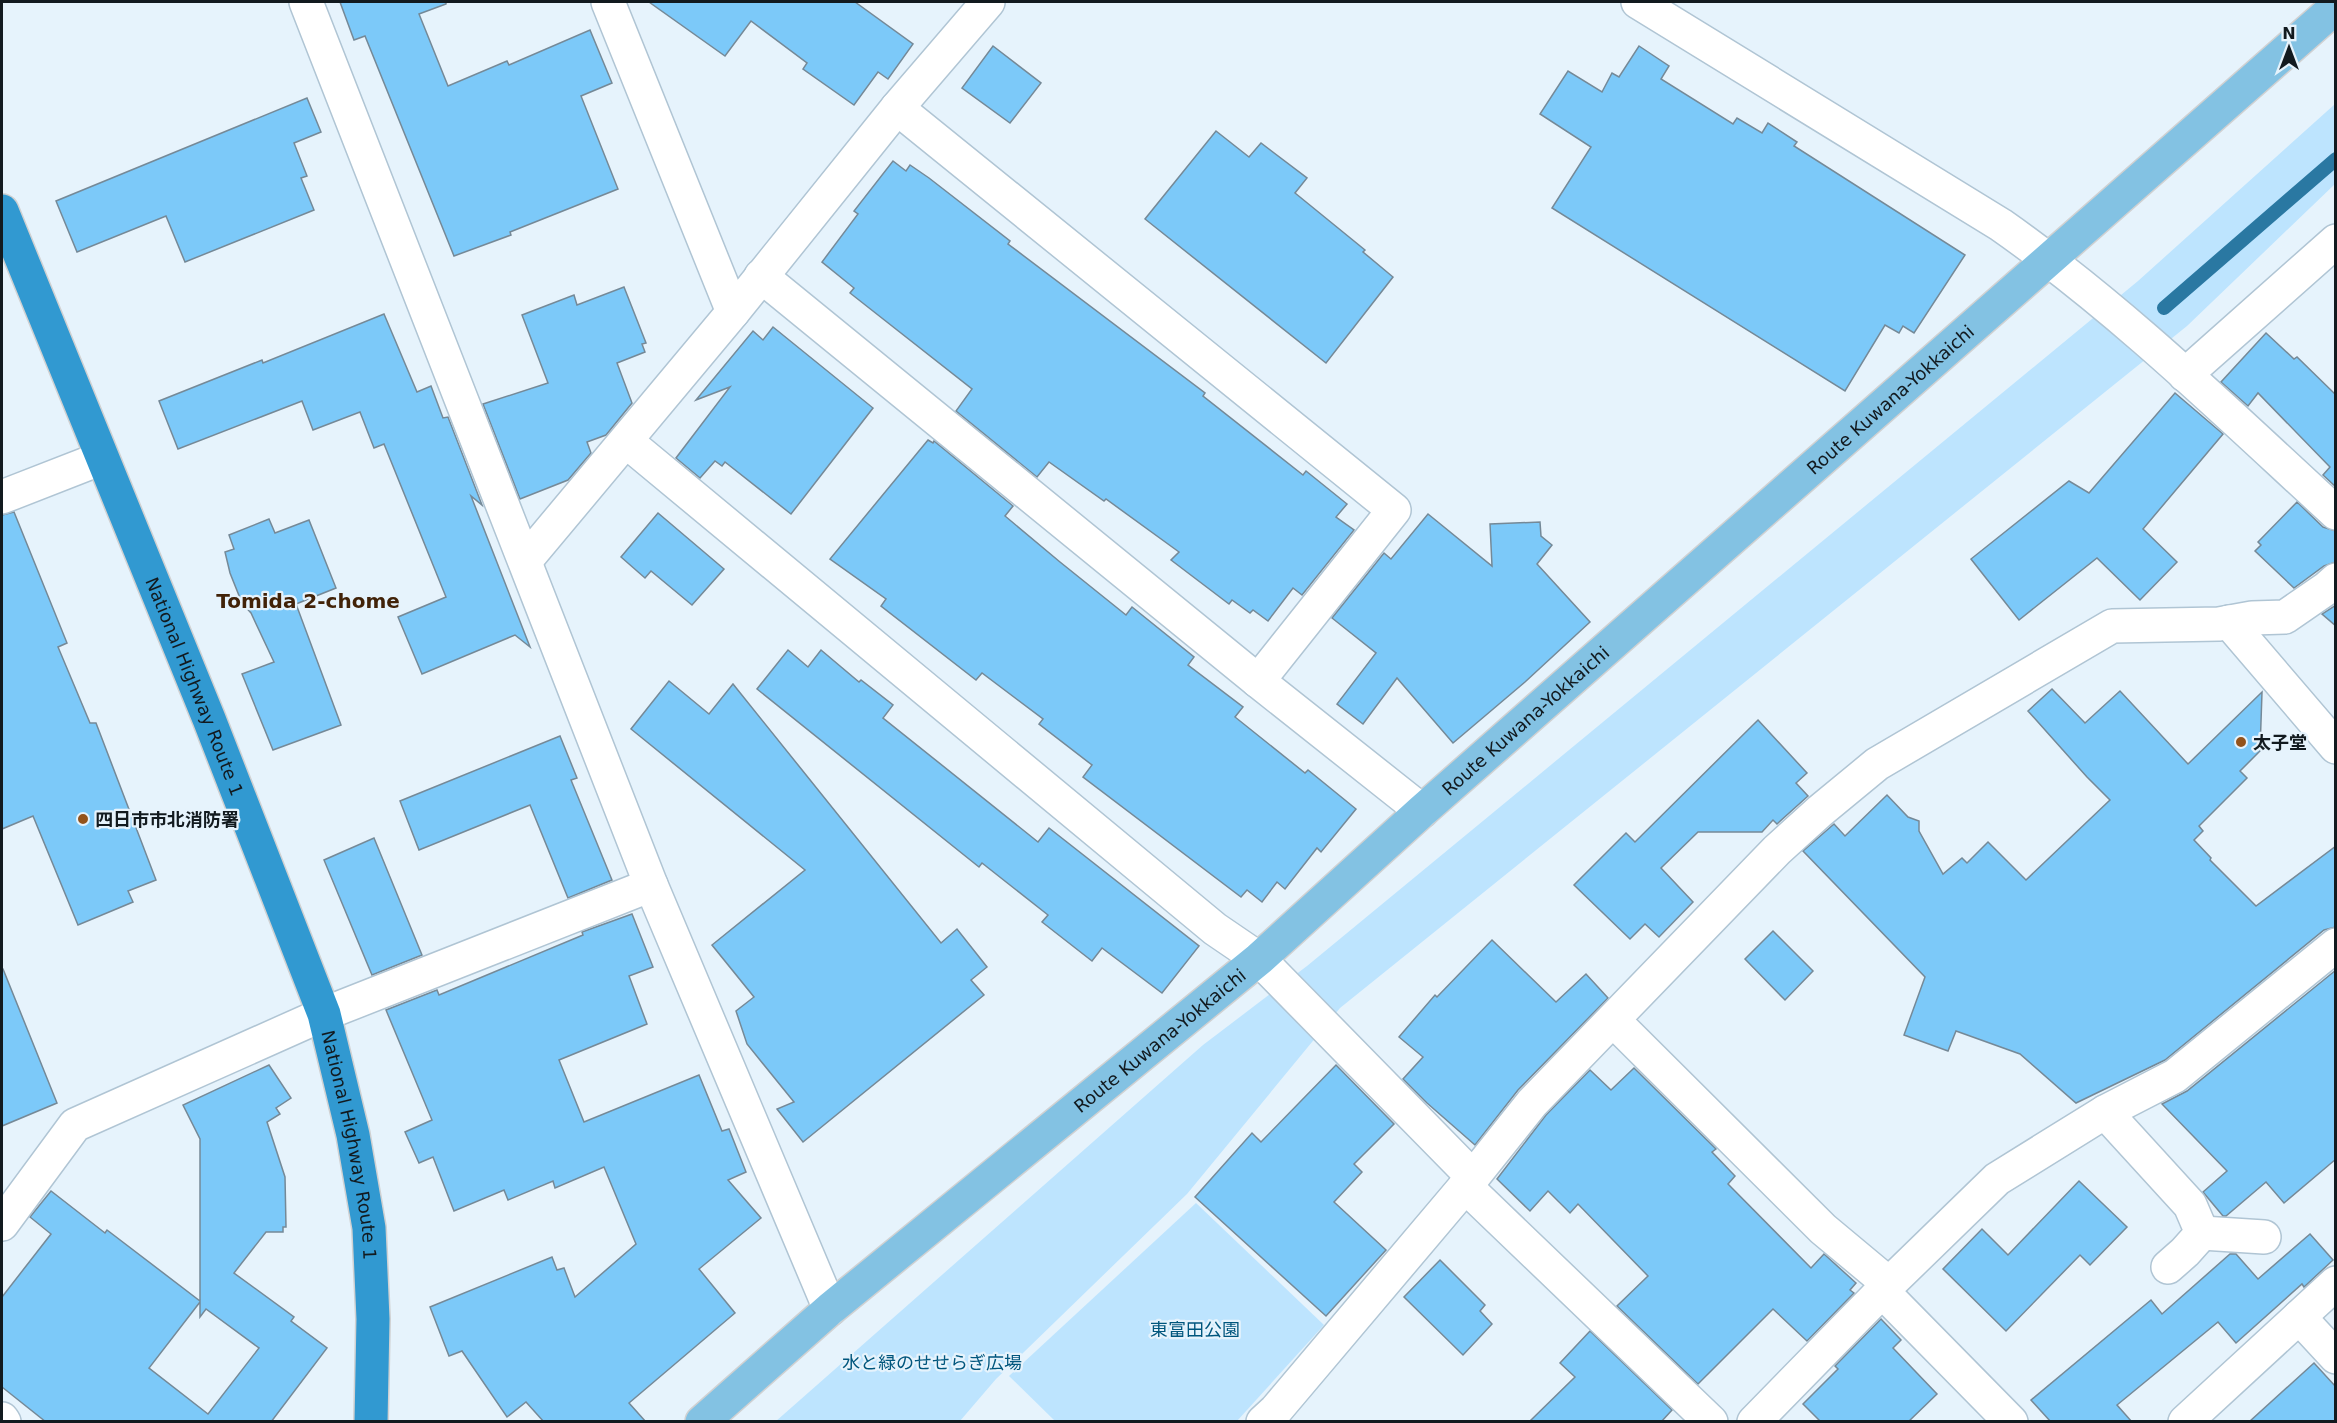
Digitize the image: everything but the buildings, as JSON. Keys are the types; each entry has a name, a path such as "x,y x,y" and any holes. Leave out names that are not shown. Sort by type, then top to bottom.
{"highway":[{"name":"National Highway Route 1","path":"2,211 209,719 324,1014 353,1135 369,1228 373,1318 370,1422"}],"main road":[{"name":"Route Kuwana-Yokkaichi","path":"702,1422 830,1309 1259,959 1422,811 2336,7"}],"street":[{"path":"306,2 651,885 830,1309"},
{"path":"608,2 733,312"},
{"path":"525,561 733,312 897,108 988,2"},
{"path":"1638,2 2001,225 2050,260 2104,303 2336,513"},
{"path":"897,108 1394,510 1258,681"},
{"path":"2177,368 2336,241"},
{"path":"761,276 1258,681 1422,811"},
{"path":"626,441 1215,929 1259,959 1469,1181 1711,1422"},
{"path":"2,497 102,458"},
{"path":"1263,1422 1276,1410 1532,1103 1777,850 1877,764 2112,626 2229,622 2252,618 2285,617 2336,580"},
{"path":"2229,622 2336,747"},
{"path":"2,1224 75,1125 324,1014 651,885"},
{"path":"1754,1422 1885,1287 1997,1179 2105,1112 2175,1076 2336,945"},
{"path":"1613,1020 1823,1229 1885,1287 2011,1422"},
{"path":"2105,1112 2190,1205 2202,1233"},
{"path":"2202,1233 2264,1237"},
{"path":"2168,1267 2186,1252 2202,1233"},
{"path":"2185,1422 2336,1284"},
{"path":"2299,1317 2336,1357"}],"green space":[{"name":"水と緑のせせらぎ広場","path":"2335,104 2335,184 2187,326 1340,1008 1187,1194 996,1379 960,1421 775,1422 1203,1045 1307,966 2138,281"},
{"name":"東富田公園","path":"1196,1203 1324,1325 1237,1421 1055,1421 1009,1376"}],"waterway":[{"path":"2164,308 2336,159"}],"place":[{"name":"太子堂","path":"2241,742"},
{"name":"四日市市北消防署","path":"83,819"}],"district":[{"name":"Tomida 2-chome","path":"308,601"}]}
